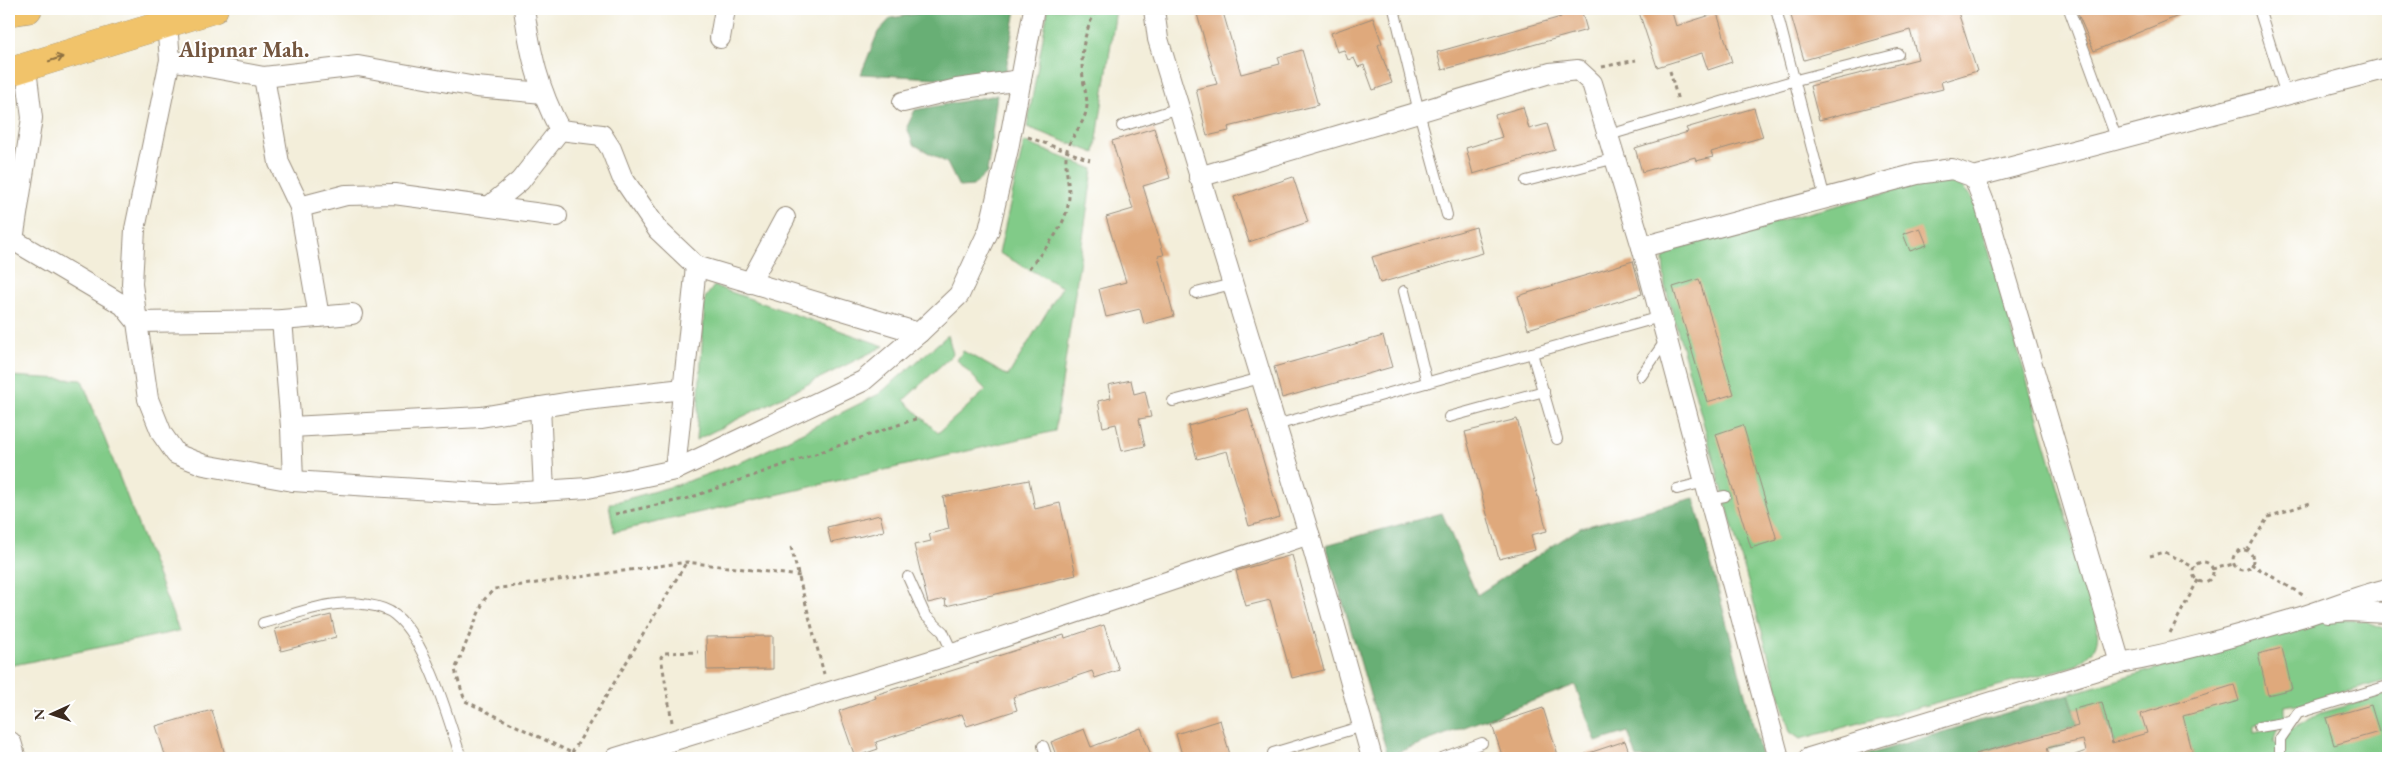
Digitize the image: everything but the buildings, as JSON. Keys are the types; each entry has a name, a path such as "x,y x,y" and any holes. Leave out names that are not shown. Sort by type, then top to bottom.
{"highway":[{"path":"9,12 28,9"},
{"path":"17,70 214,9"}],"street":[{"path":"524,9 531,58 543,93 560,130"},
{"path":"720,38 725,9"},
{"path":"167,24 170,60 136,229 132,284 148,399 162,434 176,454 204,465 293,481 495,494 588,488 675,470 863,381 919,334 959,296 989,230 1034,9"},
{"path":"1154,9 1158,39 1178,108 1309,534 1372,758"},
{"path":"170,60 264,77 358,66 476,87 543,93"},
{"path":"1642,247 1917,174 1952,169 1974,177 2388,68"},
{"path":"17,70 32,118 13,240 123,304 137,322"},
{"path":"1199,177 1550,73 1578,70 1592,83 1616,158 1666,339 1713,493 1779,758"},
{"path":"264,77 279,163 300,207 319,317"},
{"path":"903,102 957,89 1021,80"},
{"path":"490,206 520,181 560,130"},
{"path":"560,130 602,134 611,149 622,177 658,230 696,266 919,334"},
{"path":"1974,177 1986,205 2120,663"},
{"path":"300,207 346,195 384,194 557,216"},
{"path":"750,283 785,218"},
{"path":"675,470 696,266"},
{"path":"137,322 282,320 352,314"},
{"path":"282,320 291,427 293,481"},
{"path":"291,427 481,417 540,407 683,389"},
{"path":"540,407 544,491"},
{"path":"616,758 952,654 1309,534"},
{"path":"1810,758 2120,663 2170,654 2310,613 2361,594 2388,589"},
{"path":"2310,613 2347,611 2388,613"},
{"path":"9,744 12,758"}],"lane":[{"path":"1394,9 1447,215"},
{"path":"1776,9 1796,80 1825,198"},
{"path":"2069,9 2117,140"},
{"path":"2259,9 2286,95"},
{"path":"1608,135 1796,80 1898,54"},
{"path":"1122,126 1178,108"},
{"path":"1526,181 1616,158"},
{"path":"1196,293 1232,284"},
{"path":"1404,291 1427,383"},
{"path":"1276,425 1660,316"},
{"path":"1641,376 1666,339"},
{"path":"1532,353 1557,439"},
{"path":"1173,401 1261,378"},
{"path":"1449,417 1544,391"},
{"path":"1676,489 1713,493"},
{"path":"908,577 925,615 943,632 952,654"},
{"path":"263,623 337,604 376,606 394,614 412,632 425,656 461,758"},
{"path":"2280,758 2280,739 2298,713 2388,686"},
{"path":"2259,727 2290,722"},
{"path":"1273,753 1363,726"},
{"path":"1442,758 1482,743"},
{"path":"1043,746 1047,758"}],"path":[{"path":"1029,268 1061,226 1069,195 1067,151 1069,144 1083,122 1087,106 1082,64 1082,41 1097,9"},
{"path":"1583,74 1636,60"},
{"path":"1670,71 1681,114"},
{"path":"1024,135 1090,160"},
{"path":"615,514 689,498 918,418"},
{"path":"2247,551 2268,517 2310,503"},
{"path":"791,547 800,576 828,692"},
{"path":"2240,551 2247,551 2251,555 2251,564 2244,570 2237,568 2234,564 2235,554 2240,551"},
{"path":"2150,556 2165,552 2195,568"},
{"path":"574,758 572,753 465,701 455,670 484,600 494,589 687,562 800,576"},
{"path":"572,753 687,562"},
{"path":"2204,563 2212,569 2213,574 2210,579 2204,582 2198,580 2194,575 2195,568 2204,563"},
{"path":"2212,569 2234,564"},
{"path":"2251,564 2310,599 2310,613"},
{"path":"2170,654 2166,641 2198,580"},
{"path":"676,740 661,658 664,653 698,652"}],"green space":[{"path":"946,9 1016,9 1006,70 972,80 861,74 878,32 891,18"},
{"path":"1048,9 1116,9 1095,153 1027,127"},
{"path":"997,95 987,173 973,186 959,187 947,163 913,144 907,127 915,110"},
{"path":"1024,142 1093,169 1055,431 614,532 609,504 680,484 749,459 879,394 948,335 953,354 904,400 938,433 986,390 957,360 963,351 1008,376 1062,287 999,253"},
{"path":"1939,180 1956,180 1974,200 2097,620 2097,641 2093,651 2077,665 1800,739 1790,732 1665,286 1663,260 1670,249"},
{"path":"714,286 884,346 696,440 705,298"},
{"path":"9,376 82,380 179,631 9,666"},
{"path":"1694,498 1761,755 1752,758 1637,758 1628,732 1596,742 1575,685 1388,756 1326,545 1442,513 1477,595 1580,528"},
{"path":"2327,619 2366,621 2388,630 2388,680 2316,701 2285,706 2285,717 2254,725 2254,733 2279,727 2274,742 2282,746 2288,731 2321,713 2388,694 2388,758 2194,758 2178,703 2142,714 2154,758 2136,758 2129,738 2114,743 2102,703 2074,709 2069,694"},
{"path":"2069,694 2078,726 2067,728 2070,743 2047,750 2043,735 1961,758 1856,758"}],"district":[{"name":"Alipınar Mah.","path":"244,49"}]}
